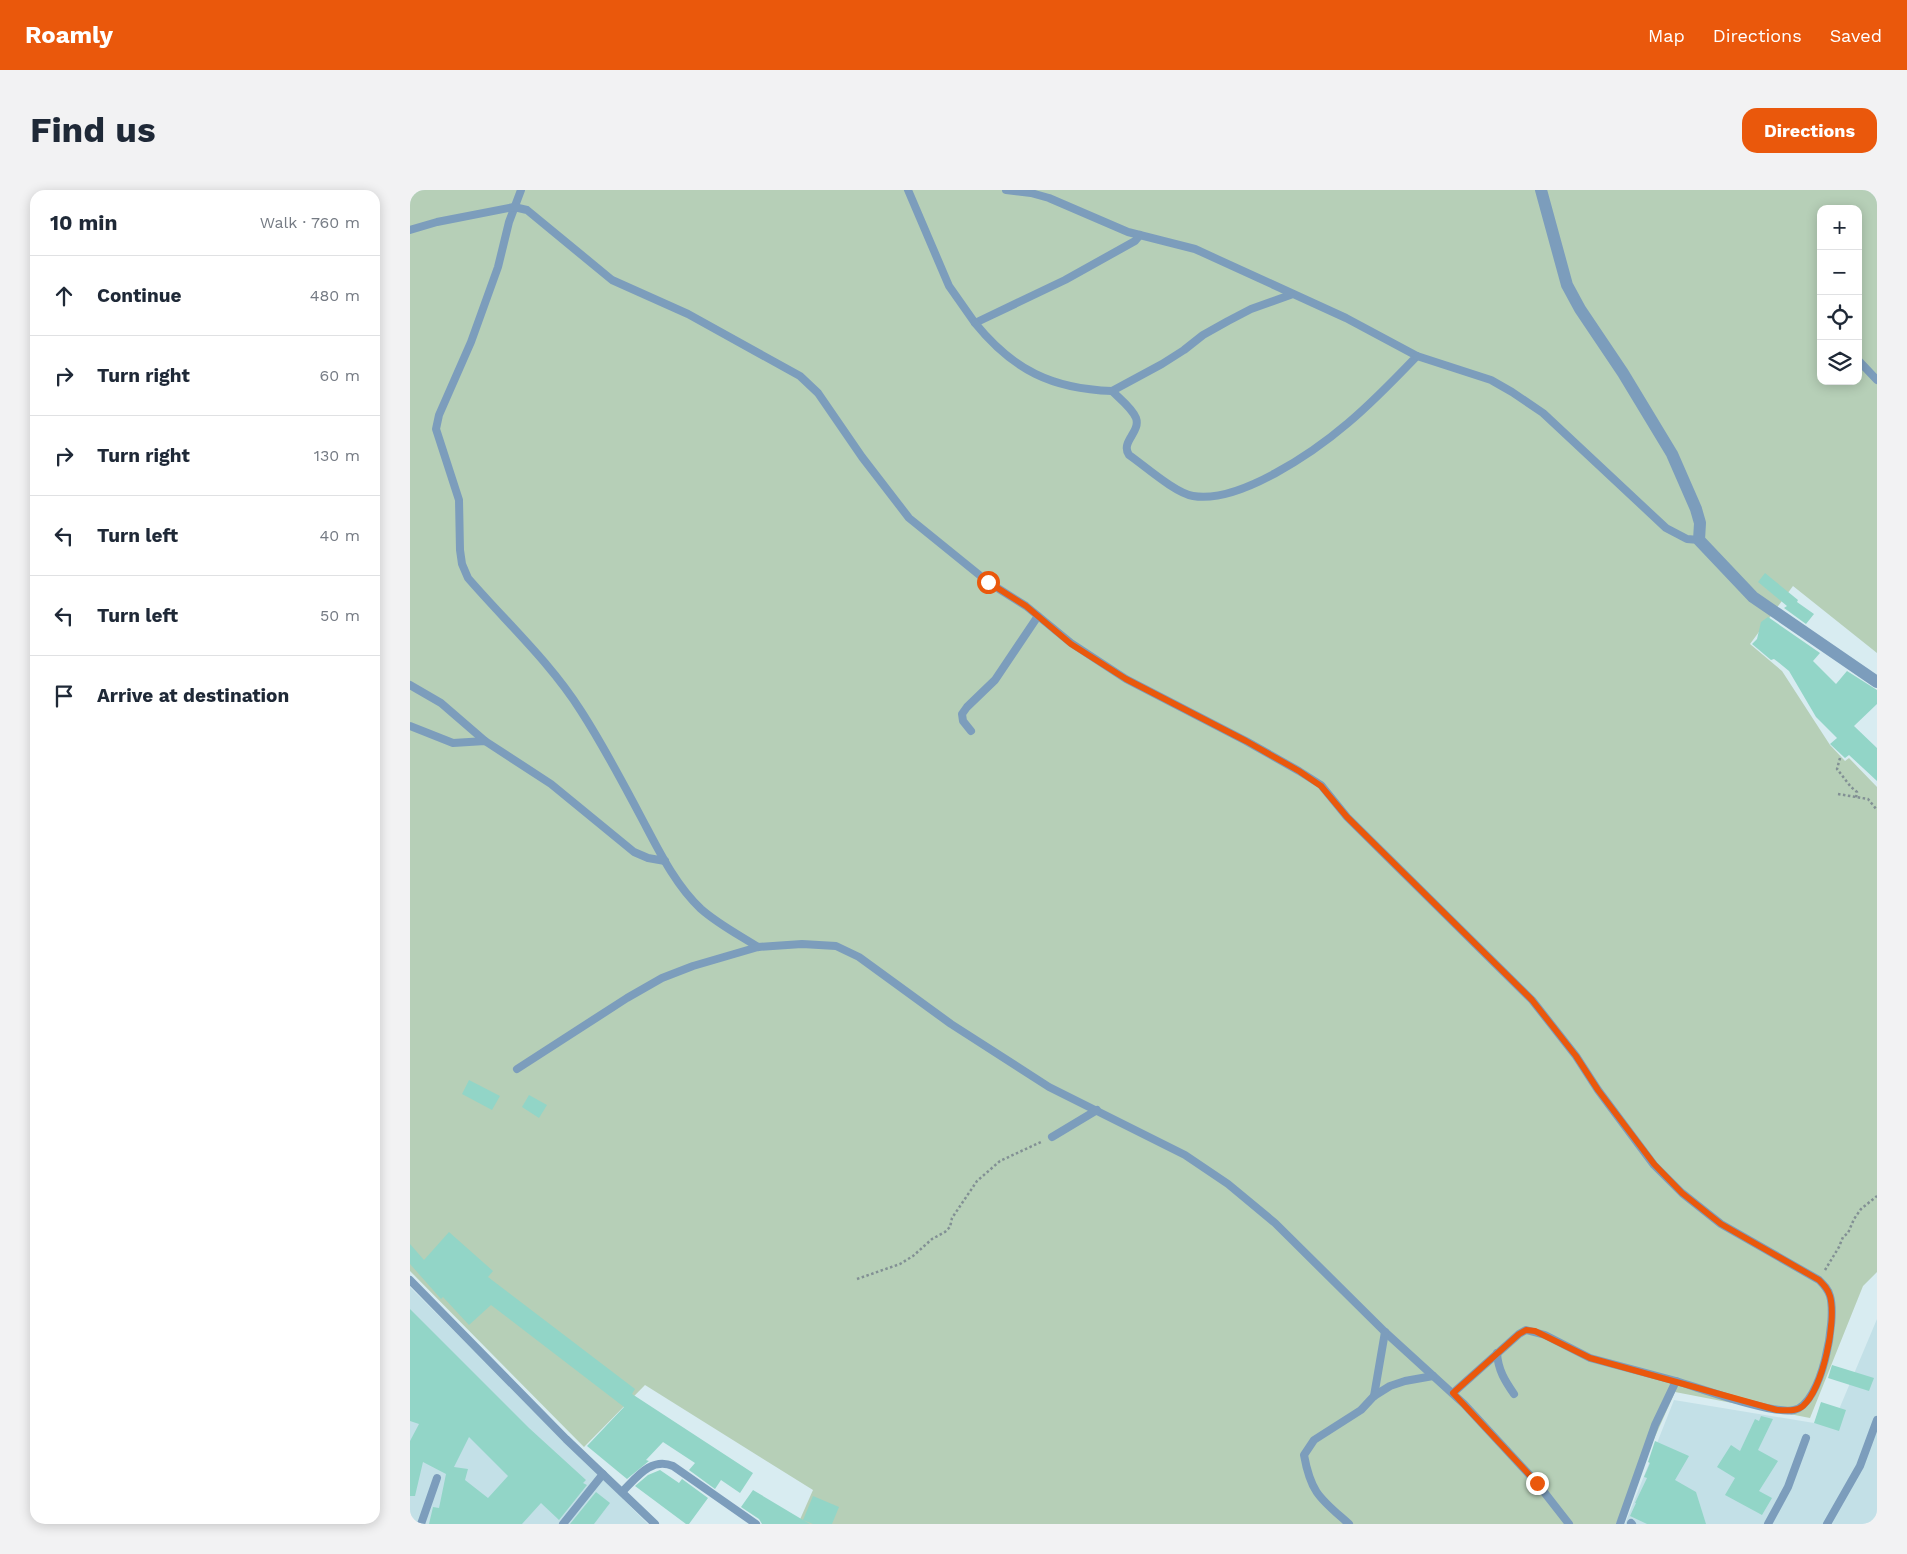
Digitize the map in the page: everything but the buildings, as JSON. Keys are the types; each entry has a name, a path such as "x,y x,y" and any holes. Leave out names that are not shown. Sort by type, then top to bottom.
{"street":[{"path":"1540,190 1567,285 1580,309 1623,373 1672,454 1696,509 1700,523 1699,540 1753,597 1877,682"}],"lane":[{"path":"521,190 514,207 498,266 470,342 439,415 436,429 459,500 462,564 468,578 560,681 581,711 619,776 664,861 688,895 716,921 758,947"},
{"path":"908,190 949,286 975,323 992,343 1027,371 1068,386 1086,390 1112,391 1162,364 1203,335 1250,309 1293,294"},
{"path":"1006,190 1031,193 1049,198 1128,232 1195,249 1346,318 1417,356 1491,380 1543,412 1666,528 1687,538 1699,540"},
{"path":"410,230 437,222 514,207 527,210 612,280 688,314 800,376 818,393 862,457 910,518 988,582 1026,606 1071,644 1126,679 1246,741 1321,786 1347,817 1532,1000 1576,1056 1598,1090 1654,1164 1676,1187 1721,1224 1819,1280 1827,1288 1830,1297 1831,1313 1828,1352 1816,1388 1803,1405 1795,1410 1777,1410 1590,1358 1545,1335 1526,1330 1519,1334 1453,1393"},
{"path":"975,323 1065,280 1135,241 1140,235"},
{"path":"1112,391 1133,412 1137,420 1135,430 1127,444 1129,455 1187,494 1194,496 1219,495 1258,484 1300,458 1347,424 1417,356"},
{"path":"1862,364 1877,380"},
{"path":"971,732 963,721 962,714 995,680 1038,616"},
{"path":"410,686 441,703 485,741 551,784 634,852 648,858 664,861"},
{"path":"410,726 454,743 485,741"},
{"path":"517,1069 627,998 662,978 693,966 758,947 802,944 836,946 859,957 951,1024 1049,1087 1185,1155 1228,1184 1275,1223 1385,1332 1453,1393 1537,1483 1569,1524"},
{"path":"1052,1137 1097,1110"},
{"path":"410,1280 566,1440 655,1524"},
{"path":"1374,1396 1385,1332"},
{"path":"1497,1354 1498,1365 1504,1380 1514,1394"},
{"path":"1349,1524 1318,1495 1308,1476 1304,1455 1314,1440 1361,1410 1374,1396 1390,1386 1433,1376"},
{"path":"1620,1524 1655,1425 1676,1381"},
{"path":"1827,1524 1860,1466 1877,1420"},
{"path":"1768,1524 1788,1487 1806,1438"},
{"path":"622,1492 636,1477 651,1466 664,1462 674,1466 756,1524"},
{"path":"563,1524 603,1474"},
{"path":"421,1524 437,1478"}],"path":[{"path":"1840,758 1837,769 1857,792 1856,798"},
{"path":"1838,794 1868,799 1877,810"},
{"path":"857,1279 900,1264 913,1256 932,1239 950,1227 952,1218 977,1181 992,1167 1000,1161 1052,1137"},
{"path":"1819,1280 1839,1247 1842,1237 1848,1233 1854,1219 1861,1209 1877,1196"}],"shaded area":[{"path":"410,1287 648,1524 410,1524"},
{"path":"1877,1319 1877,1524 1625,1524 1674,1400 1832,1426"}],"green space":[{"path":"410,190 1877,190 1877,653 1793,586 1750,644 1782,671 1830,745 1845,761 1849,758 1877,787 1877,1272 1863,1286 1810,1418 1675,1392 1616,1524 798,1524 813,1490 645,1385 584,1447 410,1271"}],"route":[{"path":"988,582 1026,606 1071,644 1126,679 1246,741 1299,771 1321,786 1347,817 1532,1000 1576,1056 1598,1090 1654,1164 1682,1193 1721,1224 1819,1280 1827,1288 1830,1297 1831,1313 1828,1352 1816,1388 1803,1405 1795,1410 1777,1410 1590,1358 1535,1331 1526,1330 1519,1334 1453,1393 1537,1483"}]}
